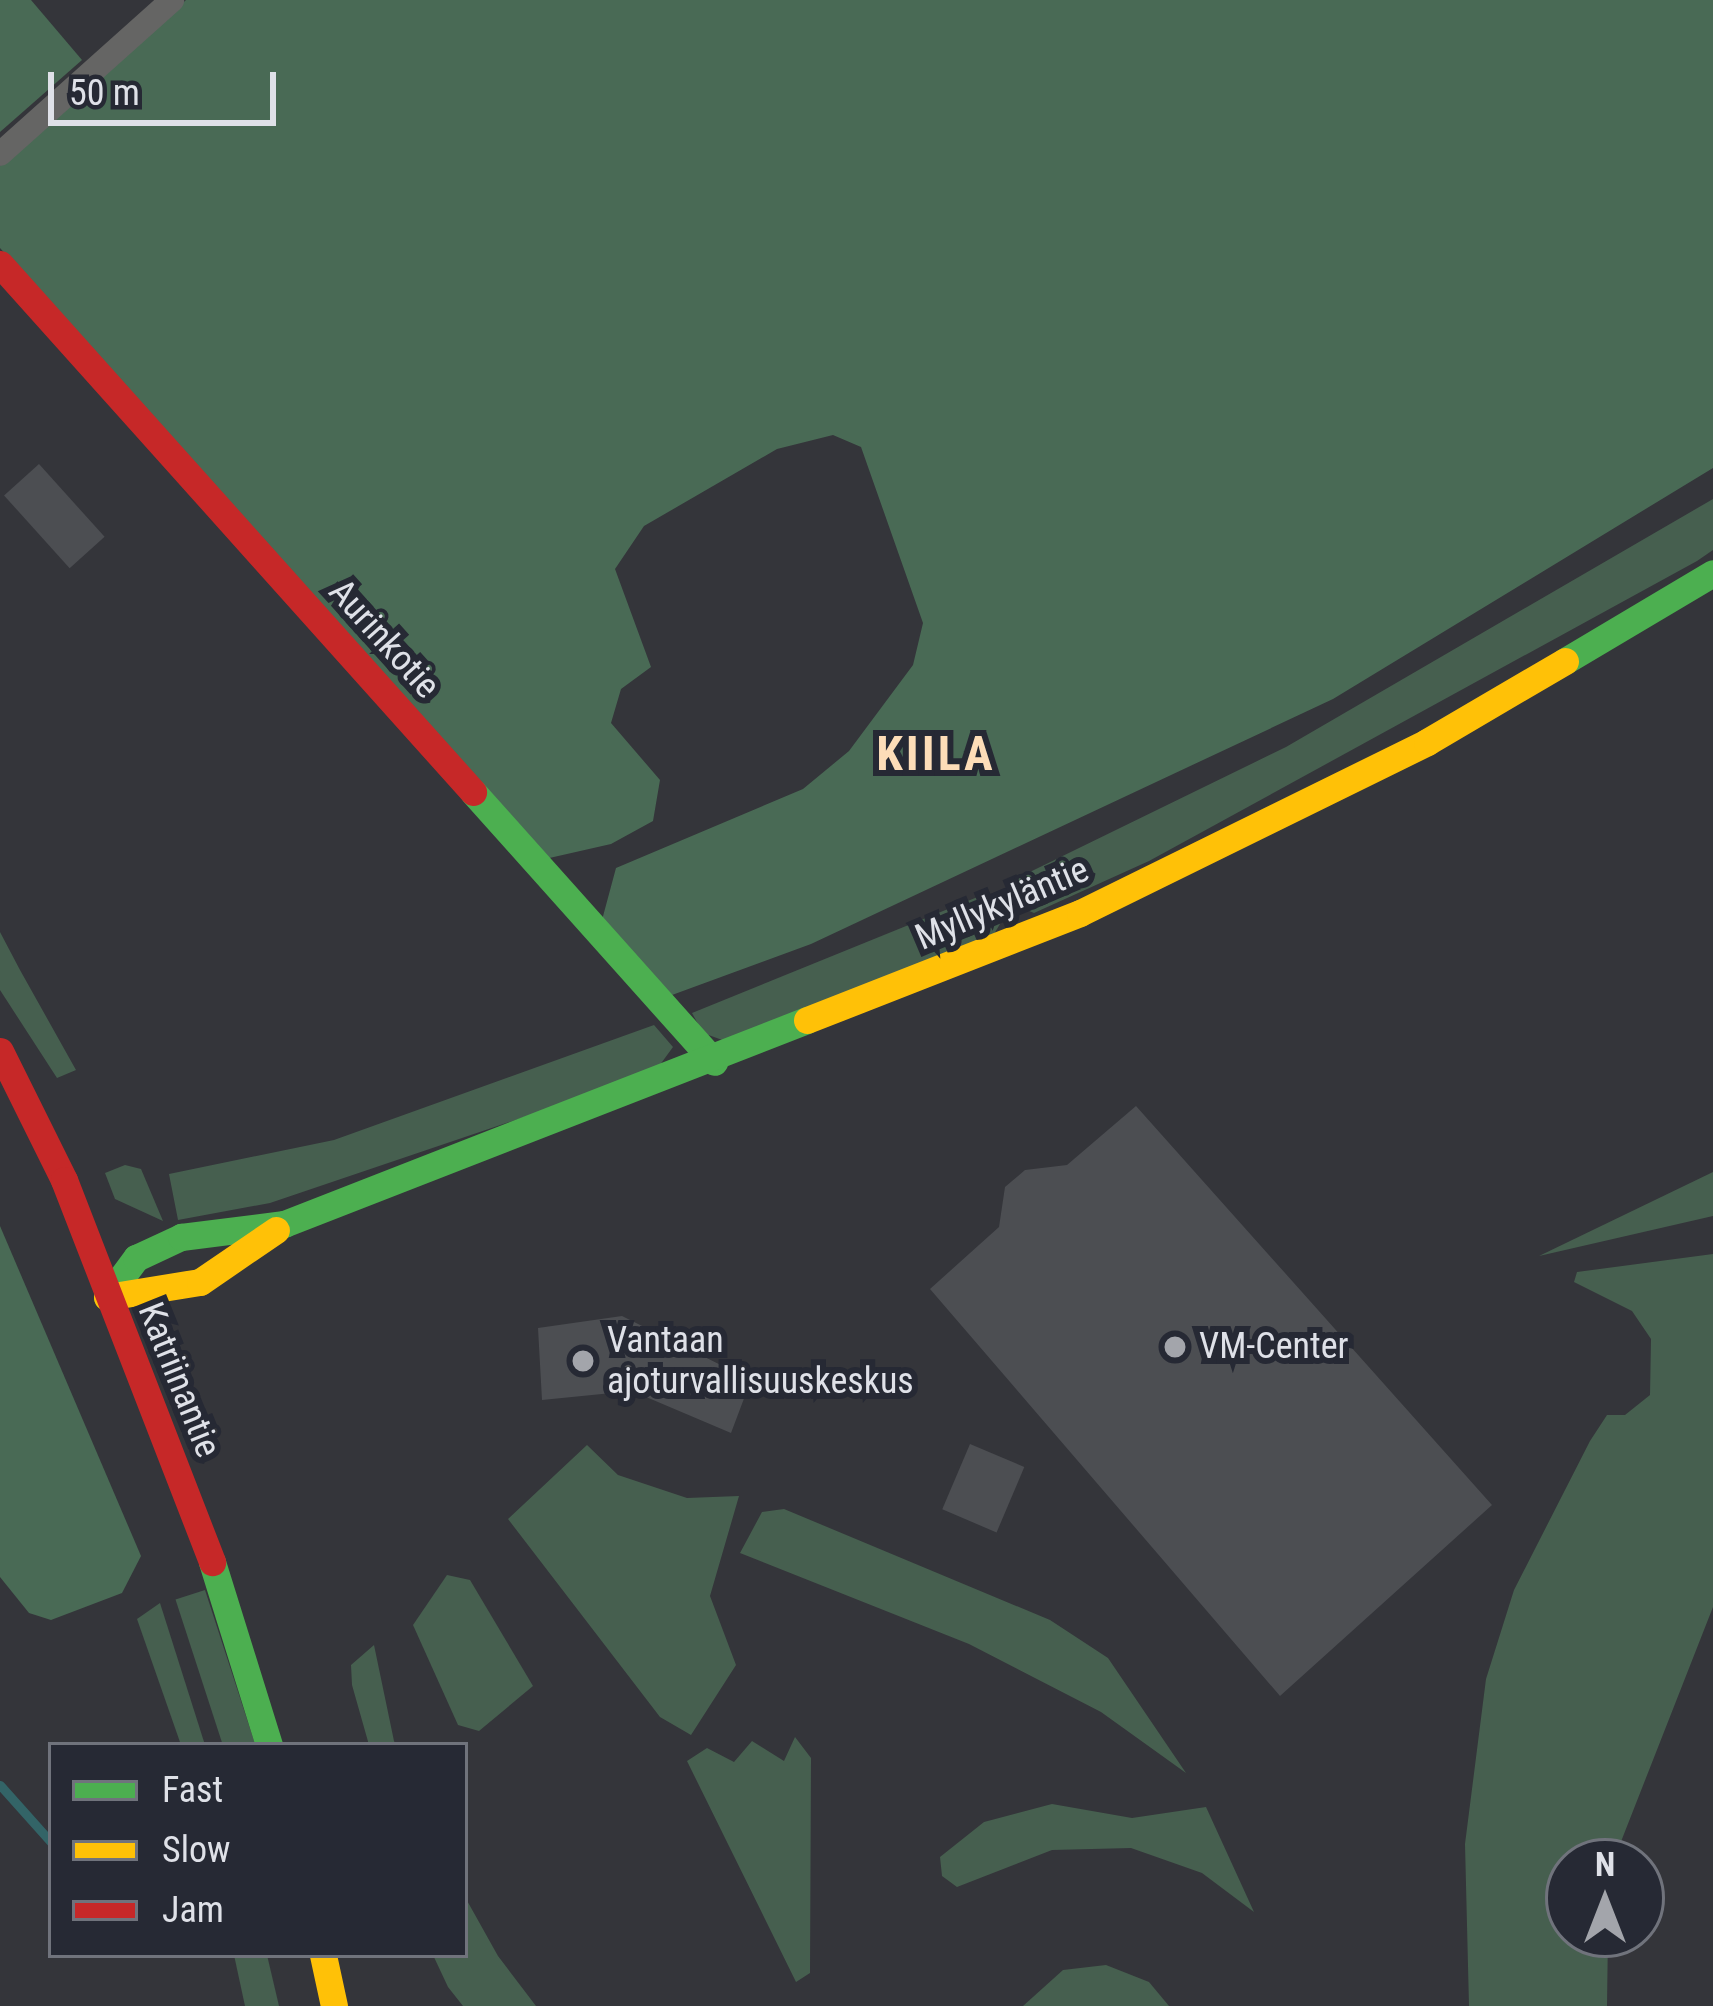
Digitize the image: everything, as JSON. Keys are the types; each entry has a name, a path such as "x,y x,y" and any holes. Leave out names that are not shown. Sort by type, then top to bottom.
{"main road":[{"name":"Aurinkotie","path":"0,264 714,1061"},
{"name":"Myllykyläntie","path":"107,1297 136,1258 181,1238 284,1224 714,1061 1080,914 1427,742 1713,573"},
{"name":"Katriinantie","path":"0,1051 64,1180 207,1547 268,1742"},
{"name":"Myllykyläntie","path":"107,1297 200,1282 284,1224"},
{"path":"324,1958 334,2006"}],"street":[{"path":"0,154 172,0"}],"green space":[{"path":"0,0 31,0 82,60 0,132"},
{"path":"186,0 1713,0 1713,468 1333,699 811,944 672,995 602,920 616,868 803,789 849,751 913,665 923,623 861,447 833,435 777,449 644,526 615,569 651,667 621,689 611,723 660,780 653,821 611,844 545,859 0,248 0,166"},
{"path":"1713,499 1713,550 1697,561 1149,861 1034,913 1015,905 1005,884 1286,747"},
{"path":"980,896 1000,924 994,934 725,1041 703,1033 692,1013"},
{"path":"0,932 76,1070 57,1078 0,990"},
{"path":"654,1025 673,1047 654,1073 270,1203 178,1220 169,1174 334,1140"},
{"path":"125,1165 141,1169 163,1221 115,1199 105,1173"},
{"path":"1713,1172 1713,1216 1539,1256"},
{"path":"0,1226 141,1556 122,1593 51,1620 29,1613 0,1577"},
{"path":"1713,1254 1713,1607 1622,1838 1545,1838 1545,1958 1608,1958 1607,2006 1469,2006 1465,1844 1486,1679 1514,1590 1590,1441 1607,1415 1625,1415 1650,1395 1651,1339 1632,1311 1574,1282 1577,1272"},
{"path":"587,1445 618,1475 687,1498 739,1496 710,1596 736,1665 691,1735 660,1717 508,1519"},
{"path":"784,1509 1050,1620 1108,1658 1186,1773 1101,1712 969,1644 740,1553 762,1512"},
{"path":"447,1575 470,1580 533,1686 479,1731 458,1725 413,1625"},
{"path":"205,1590 254,1742 222,1742 176,1600"},
{"path":"160,1603 204,1742 180,1742 137,1619"},
{"path":"374,1645 394,1742 368,1742 351,1665"},
{"path":"795,1737 811,1758 810,1973 796,1982 687,1761 707,1748 734,1762 752,1741 784,1761"},
{"path":"1052,1804 1132,1818 1206,1807 1254,1912 1202,1873 1131,1848 1052,1850 957,1887 942,1876 940,1857 984,1822"},
{"path":"468,1902 498,1956 536,2006 463,2006 434,1958 468,1958"},
{"path":"235,1958 268,1958 279,2006 245,2006"},
{"path":"1106,1965 1149,1982 1169,2006 1023,2006 1063,1970"}],"building":[{"path":"39,464 105,537 70,568 4,495"},
{"path":"1136,1106 1492,1505 1280,1696 930,1289 999,1227 1005,1187 1025,1170 1067,1165"},
{"path":"622,1316 751,1380 731,1433 632,1391 542,1400 538,1328"},
{"path":"970,1444 1024,1467 997,1532 942,1509"}],"waterway":[{"path":"0,1785 48,1839"}],"traffic: fast":[{"path":"1565,661 1713,573"},
{"path":"473,792 714,1062"},
{"path":"107,1297 136,1258 181,1237 284,1224 807,1020"},
{"path":"212,1562 268,1742"}],"traffic: slow":[{"path":"807,1020 1080,913 1427,742 1565,661"},
{"path":"107,1297 200,1282 276,1230"},
{"path":"324,1958 334,2006"}],"traffic: jam":[{"path":"0,264 473,792"},
{"path":"0,1051 64,1180 212,1562"}],"place":[{"name":"VM-Center","path":"1175,1347"},
{"name":"Vantaan ajoturvallisuuskeskus","path":"583,1361"}],"district":[{"name":"KIILA","path":"936,754"}]}
